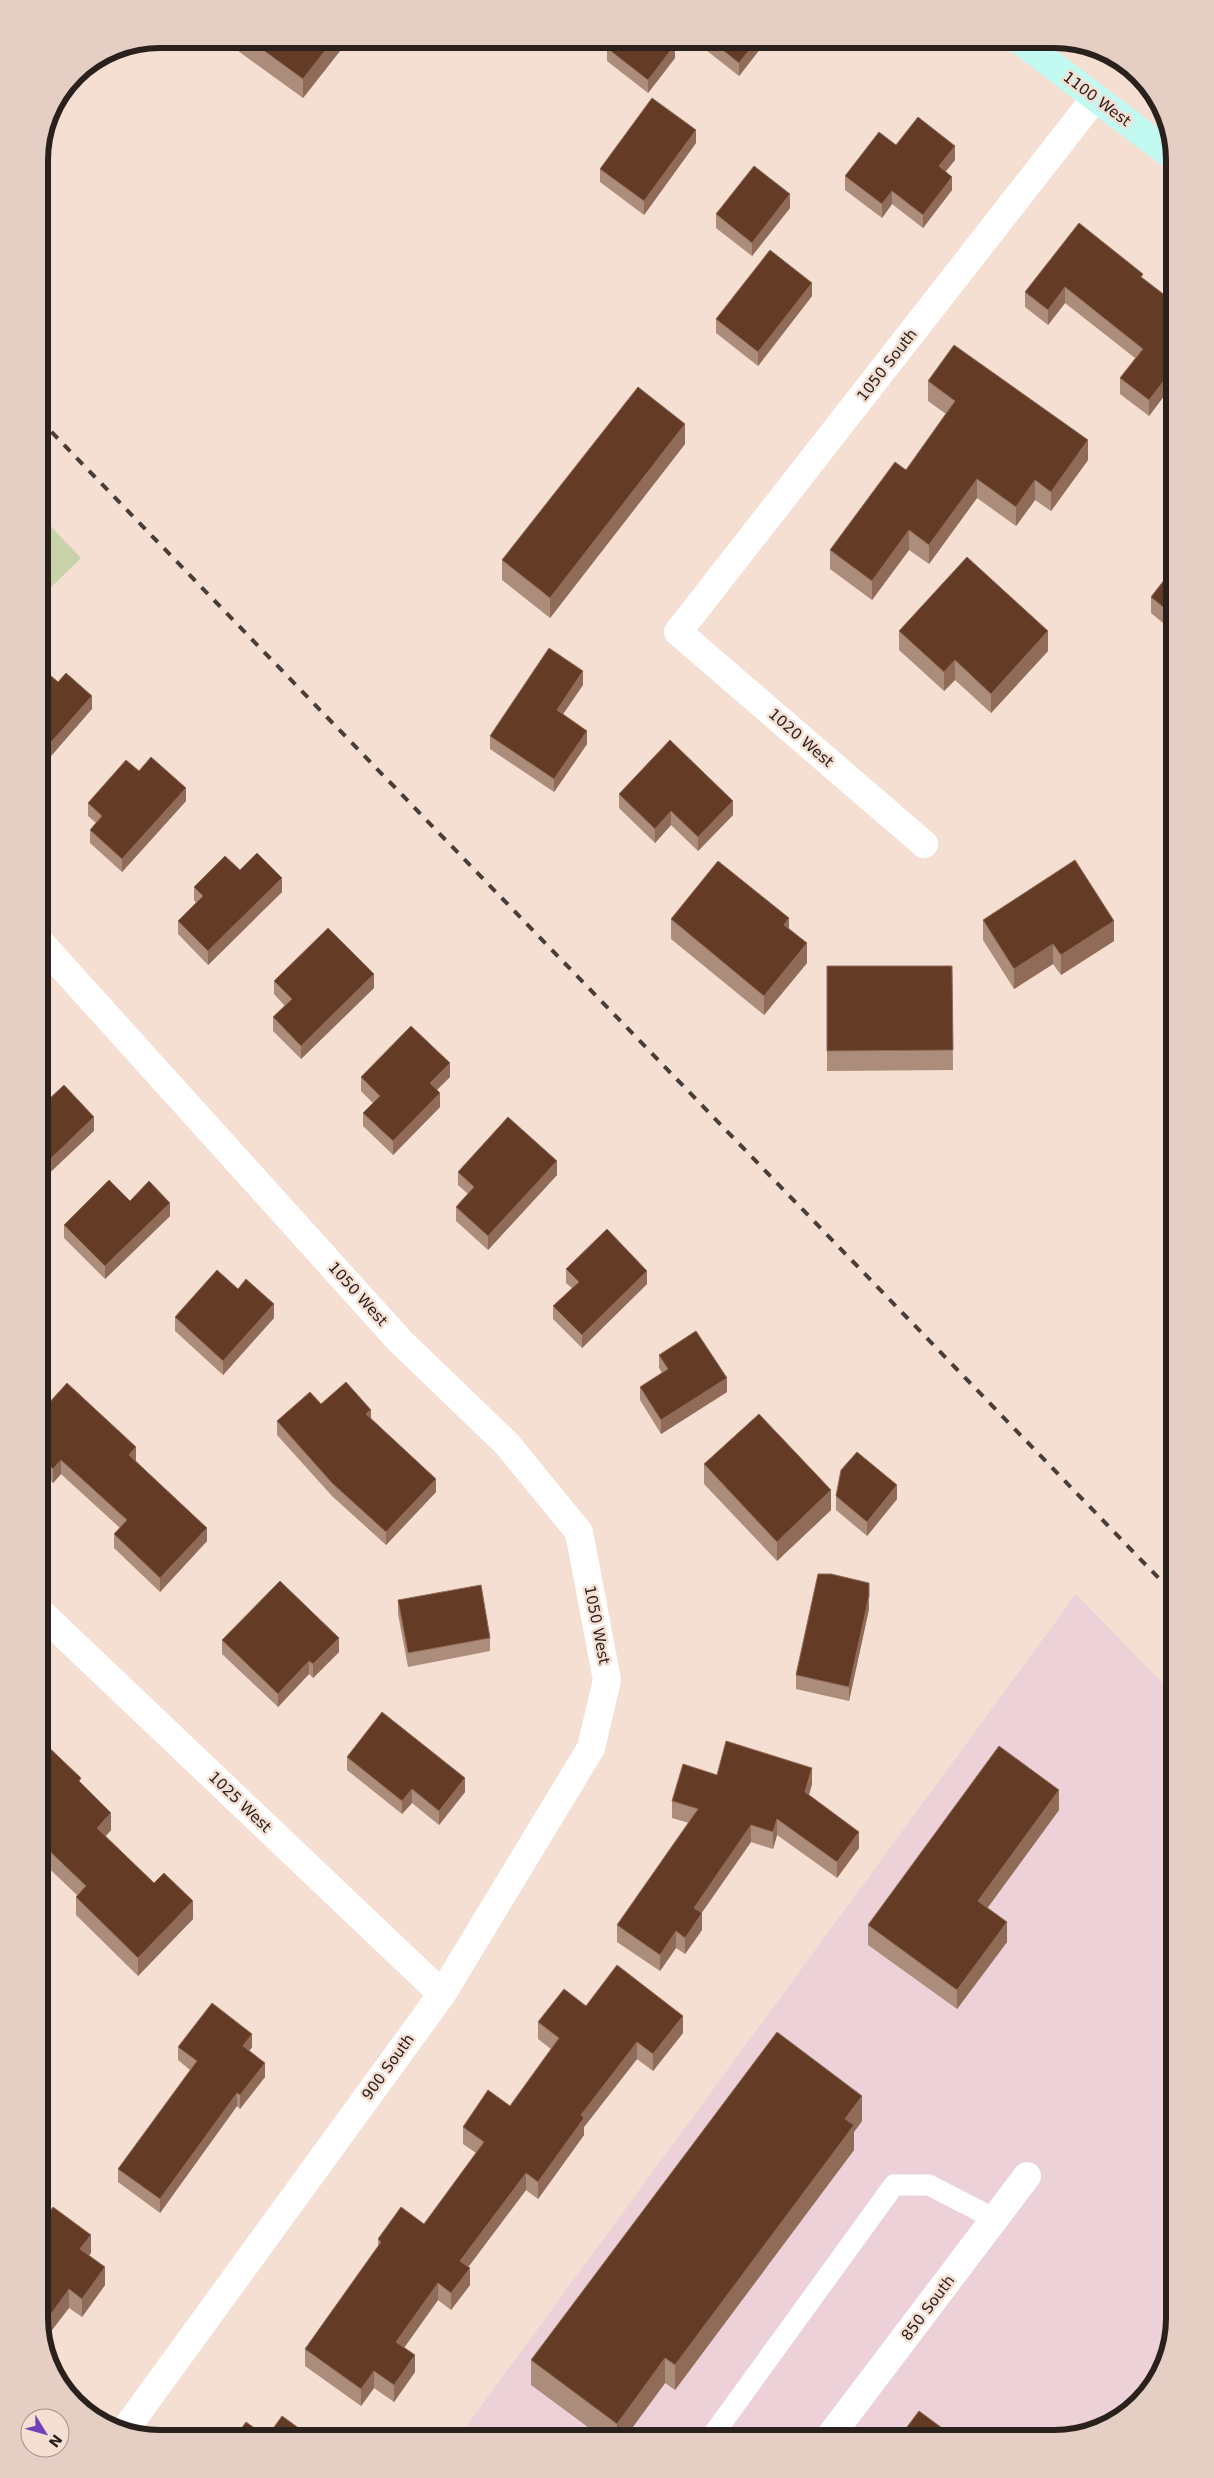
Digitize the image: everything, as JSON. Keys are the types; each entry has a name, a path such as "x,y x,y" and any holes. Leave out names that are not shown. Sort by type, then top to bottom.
{"street":[{"name":"1100 West","path":"1030,48 1166,151"},
{"name":"1050 South","path":"678,632 1096,98"},
{"name":"1020 West","path":"678,632 924,844"},
{"name":"1050 West","path":"48,952 400,1341 507,1444 579,1532 607,1680"},
{"name":"1025 West","path":"48,1620 442,1994"},
{"name":"900 South","path":"128,2426 442,1994 591,1748 607,1680"},
{"name":"850 South","path":"835,2430 1027,2176"}],"lane":[{"path":"717,2430 894,2185 929,2185 995,2219"}],"shaded area":[{"path":"1076,1594 1166,1687 1166,2326 1161,2355 1148,2381 1128,2403 1111,2416 1084,2427 1069,2430 464,2430"}],"green space":[{"path":"48,523 81,558 48,590"}],"building":[{"path":"260,48 327,48 303,79"},
{"path":"607,48 673,48 648,80"},
{"path":"720,48 751,48 739,63"},
{"path":"652,98 696,130 644,201 600,169"},
{"path":"918,117 955,146 939,166 952,177 923,215 892,191 882,204 845,176 879,132 896,145"},
{"path":"754,166 790,194 752,243 716,214"},
{"path":"1079,223 1143,274 1141,277 1166,296 1166,378 1149,400 1120,378 1143,349 1065,287 1048,310 1025,292"},
{"path":"770,250 812,283 758,352 716,319"},
{"path":"954,345 1088,440 1051,492 1035,480 1016,507 977,479 929,545 909,530 872,581 830,550 895,462 906,470 955,401 928,381"},
{"path":"638,387 685,424 550,598 502,560"},
{"path":"967,557 1048,631 991,694 955,660 944,672 899,631"},
{"path":"1166,578 1166,610 1151,597"},
{"path":"549,648 583,671 557,710 587,731 554,779 490,736"},
{"path":"48,673 58,682 66,673 92,696 48,746"},
{"path":"670,740 733,801 698,837 671,811 655,829 619,794"},
{"path":"151,757 186,788 122,859 90,830 102,816 88,803 126,760 139,771"},
{"path":"257,853 282,878 208,951 178,921 203,896 194,887 225,856 240,870"},
{"path":"1075,860 1114,921 1061,955 1053,944 1014,969 983,920"},
{"path":"718,861 789,918 784,925 807,943 764,996 671,919"},
{"path":"328,928 374,974 301,1046 273,1017 292,999 274,981"},
{"path":"827,966 952,966 953,1050 827,1051"},
{"path":"411,1026 450,1063 430,1083 440,1093 393,1141 363,1113 380,1096 361,1077"},
{"path":"64,1085 94,1117 48,1161 48,1100"},
{"path":"508,1117 557,1161 488,1236 456,1207 474,1187 458,1172"},
{"path":"109,1180 130,1201 149,1181 170,1203 105,1266 64,1225"},
{"path":"607,1229 647,1271 582,1335 553,1306 579,1282 566,1269"},
{"path":"217,1270 238,1289 246,1279 274,1304 223,1361 175,1317"},
{"path":"696,1331 727,1378 661,1420 640,1387 668,1369 659,1355"},
{"path":"346,1382 371,1410 366,1414 436,1479 386,1532 332,1483 277,1421 310,1392 321,1404"},
{"path":"67,1383 136,1447 129,1455 207,1528 160,1578 114,1534 127,1520 61,1460 53,1469 48,1464 48,1404"},
{"path":"759,1414 831,1490 777,1542 704,1464"},
{"path":"857,1452 897,1485 867,1522 836,1496 841,1470"},
{"path":"818,1574 831,1574 869,1583 869,1596 849,1687 796,1675"},
{"path":"280,1581 339,1638 313,1664 309,1661 278,1694 222,1640"},
{"path":"481,1585 490,1638 408,1653 398,1600"},
{"path":"382,1712 465,1778 439,1811 412,1789 402,1801 347,1757"},
{"path":"726,1741 812,1768 805,1792 859,1832 837,1862 777,1819 773,1832 751,1825 694,1908 702,1913 685,1938 676,1931 660,1955 617,1925 698,1809 672,1801 683,1764 717,1775"},
{"path":"999,1746 1059,1790 978,1901 1007,1922 957,1990 868,1925"},
{"path":"48,1747 81,1778 79,1781 111,1813 97,1828 154,1883 164,1873 193,1901 138,1958 76,1897 86,1886 48,1850"},
{"path":"617,1965 683,2016 653,2054 637,2042 581,2115 584,2118 538,2182 526,2173 460,2261 470,2268 451,2293 438,2283 396,2342 415,2355 394,2385 374,2371 361,2389 305,2349 381,2242 378,2239 401,2207 424,2224 484,2142 463,2127 488,2090 510,2106 559,2038 538,2022 564,1989 586,2006"},
{"path":"212,2003 252,2034 243,2046 265,2063 240,2095 237,2093 160,2199 118,2169 197,2061 178,2047"},
{"path":"777,2032 862,2096 845,2119 854,2125 675,2365 665,2358 617,2424 531,2360"},
{"path":"53,2207 91,2235 80,2249 105,2267 82,2299 69,2289 48,2318 48,2214"},
{"path":"919,2411 945,2430 905,2430"},
{"path":"282,2416 301,2430 272,2430"},
{"path":"246,2422 257,2430 240,2430"}],"railway":[{"path":"48,428 1166,1586"}]}
